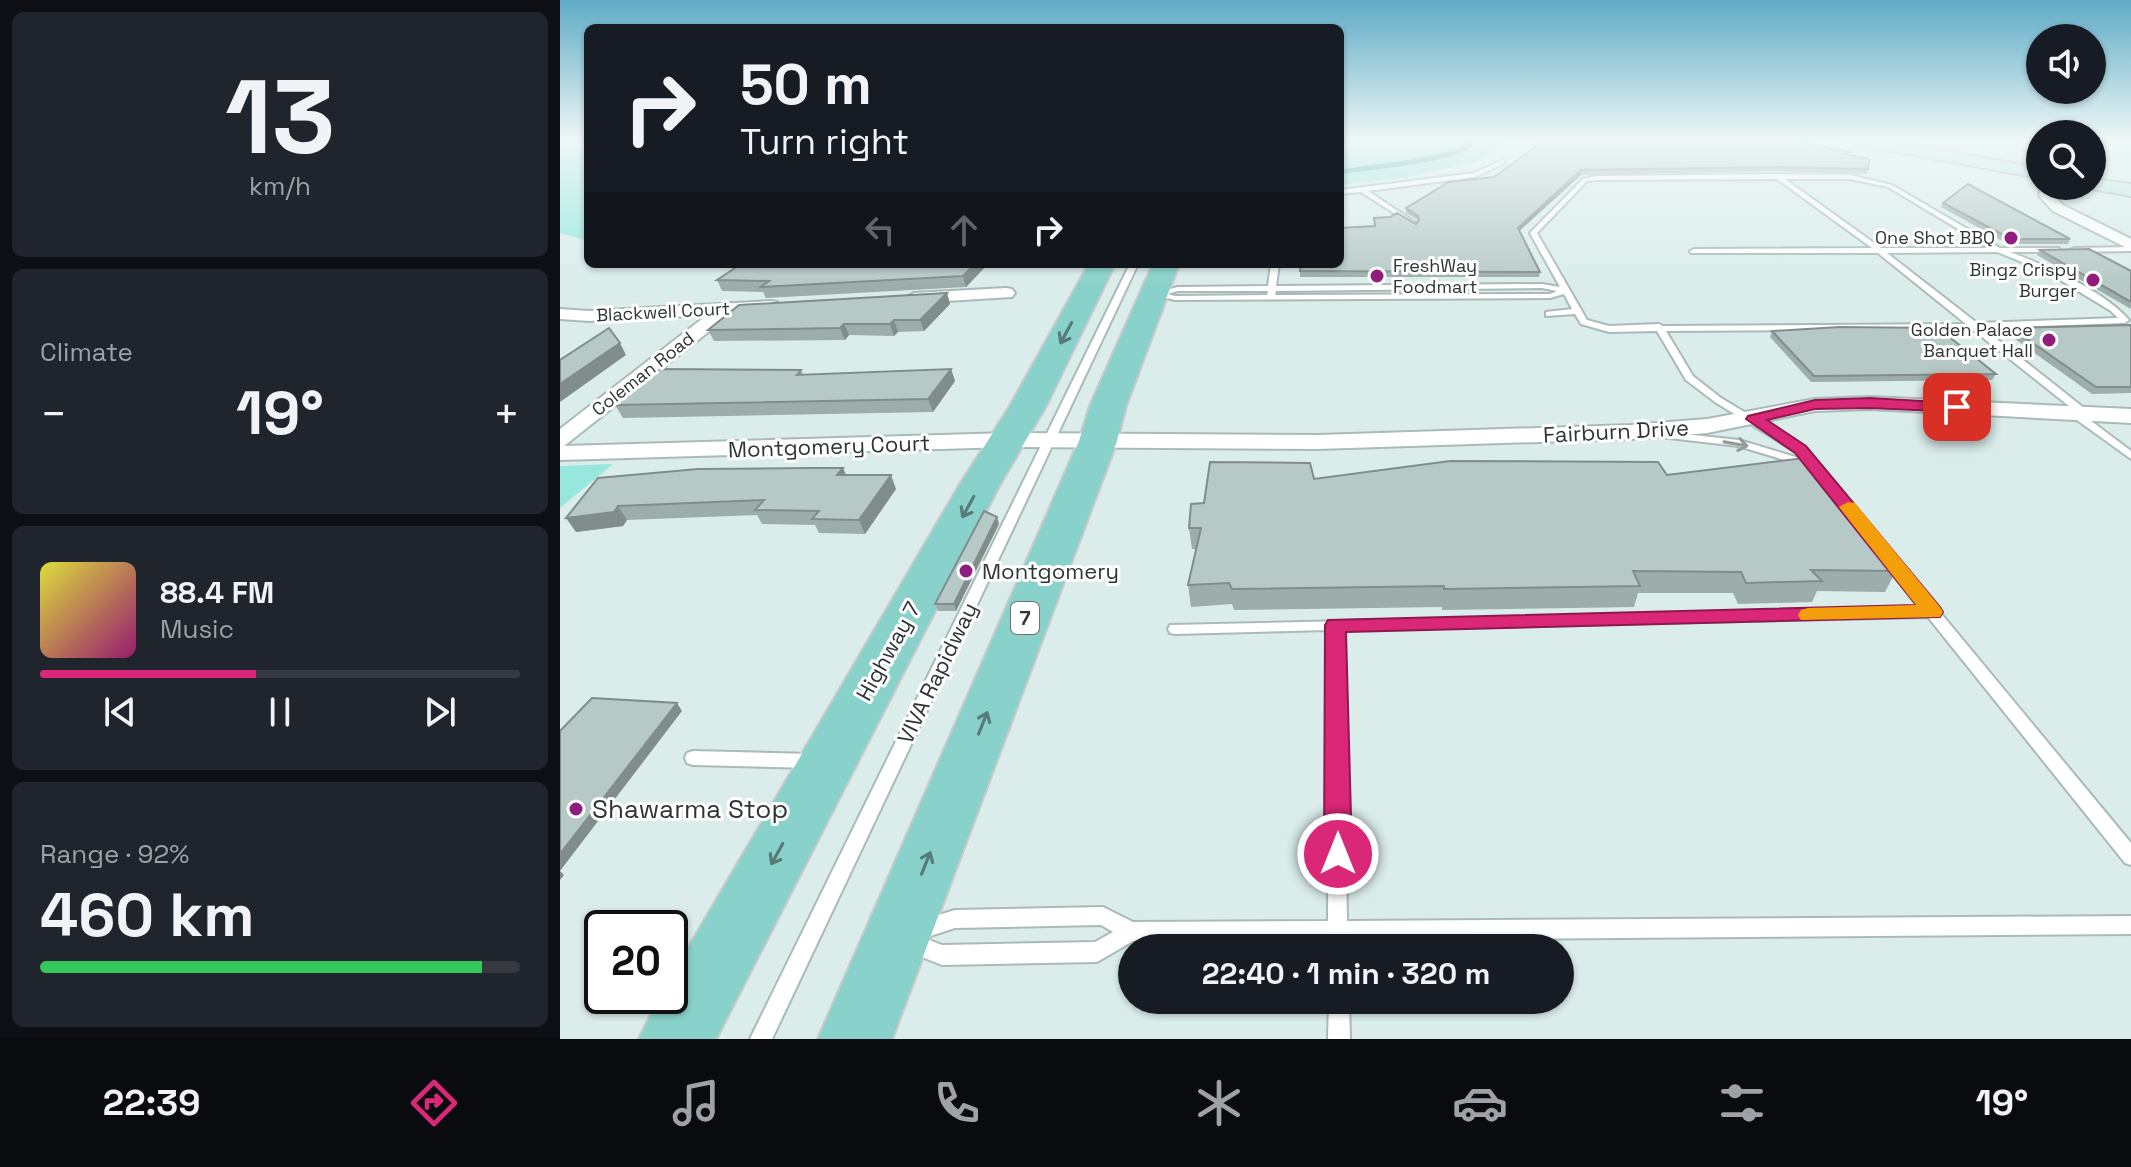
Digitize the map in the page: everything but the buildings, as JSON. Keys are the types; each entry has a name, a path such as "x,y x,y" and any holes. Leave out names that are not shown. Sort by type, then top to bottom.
{"main road":[{"name":"Highway 7","path":"676,1039 979,486 1029,440 1100,268"},
{"name":"7","path":"855,1039 1098,441 1108,406 1165,268"}],"street":[{"path":"2050,200 2058,208 2131,247"},
{"path":"897,299 1006,293"},
{"name":"Blackwell Court","path":"560,314 589,316 788,305"},
{"name":"Coleman Road","path":"560,440 726,309"},
{"name":"Fairburn Drive","path":"1098,441 1318,442 1631,432 1754,419 1815,405 1870,403 2131,416"},
{"name":"Montgomery Court","path":"560,453 1029,440 1098,441"}],"lane":[{"path":"1344,192 1381,187"},
{"path":"1578,187 1533,233 1584,322 1609,329 1976,326 2125,320 2114,309 2050,270 2000,251 1893,187"},
{"path":"1793,187 1976,326 2131,456"},
{"path":"1362,190 1414,224"},
{"path":"1694,251 2000,251 2131,247"},
{"name":"VIVA Rapidway","path":"761,1039 1029,440 1132,268"},
{"path":"1271,293 1274,268"},
{"path":"1155,294 1175,298 1271,293 1550,296 1567,291"},
{"path":"1549,314 1578,311"},
{"path":"1659,327 1689,378 1718,400 1754,419 1800,450 2131,857"},
{"path":"1631,432 1739,443 1816,468"},
{"path":"1175,629 1933,612"},
{"path":"1336,625 1338,934"},
{"path":"693,758 828,761"},
{"path":"896,937 955,919 1087,916 1103,916 1131,932 1183,934"},
{"path":"1574,936 2131,925"},
{"path":"896,937 942,955 1066,953 1097,952 1131,932"},
{"path":"1339,1014 1339,1039"}],"shaded area":[{"path":"560,187 584,187 584,240 560,233"},
{"path":"613,464 560,508 560,466"}],"slow traffic":[{"path":"1808,615 1933,612 1848,507"}],"place":[{"name":"One Shot BBQ","path":"2011,238"},
{"name":"FreshWay Foodmart","path":"1377,276"},
{"name":"Bingz Crispy Burger","path":"2093,280"},
{"name":"Golden Palace Banquet Hall","path":"2049,340"},
{"name":"Montgomery","path":"966,571"},
{"name":"Shawarma Stop","path":"576,809"}],"route":[{"path":"1338,854 1336,625 1933,612 1800,450 1754,419 1815,405 1870,403 1957,407"}]}
